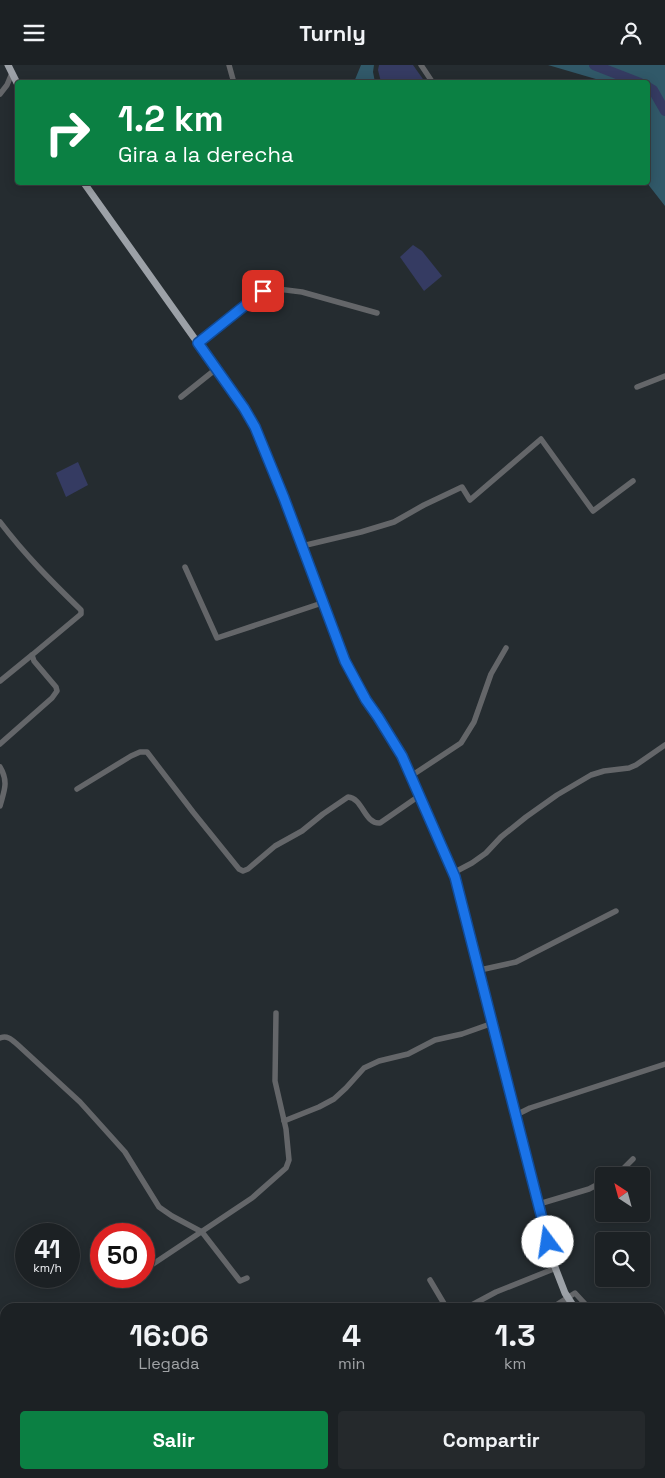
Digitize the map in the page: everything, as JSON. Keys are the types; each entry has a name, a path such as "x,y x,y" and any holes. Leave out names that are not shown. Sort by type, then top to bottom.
{"main road":[{"path":"8,65 16,80"},
{"path":"85,185 244,408 255,427 302,546 339,648 353,679 402,756 420,795 453,873 462,902 556,1268 572,1303"}],"street":[{"path":"230,65 233,80"},
{"path":"421,65 431,80"},
{"path":"0,94 7,85 12,73"},
{"path":"198,343 263,291 278,289 302,292 377,313"},
{"path":"181,397 216,369"},
{"path":"637,387 665,376"},
{"path":"302,546 394,522 462,487 470,500 541,439 593,511 634,481"},
{"path":"0,523 32,561 81,609 80,614 69,625 0,681"},
{"path":"185,567 217,638 322,603"},
{"path":"411,776 461,743 474,722 491,674 506,648"},
{"path":"0,744 52,698 57,691 56,687 34,661 32,655"},
{"path":"453,873 486,853 501,837 557,795 591,775 636,765 665,745"},
{"path":"77,789 131,756 140,752 147,752 198,819 239,869 243,871 248,869 275,846 302,831 348,797 353,797 357,801 372,821 380,823 420,795"},
{"path":"0,767 6,784 0,806"},
{"path":"480,970 516,961 616,911"},
{"path":"155,1263 252,1198 286,1168 289,1160 284,1121 275,1081 276,1013"},
{"path":"284,1121 334,1099 346,1089 364,1068 379,1061 408,1054 434,1041 493,1023"},
{"path":"0,1038 10,1038 80,1101 125,1152 159,1207 202,1232 240,1281 247,1278"},
{"path":"516,1115 530,1107 665,1064"},
{"path":"625,1167 633,1159"},
{"path":"539,1204 595,1186"},
{"path":"475,1303 496,1292 556,1268"},
{"path":"430,1280 444,1303"},
{"path":"560,1303 575,1293 584,1303"}],"shaded area":[{"path":"361,65 374,65 375,80 355,80"},
{"path":"379,65 413,65 424,80 380,80"},
{"path":"548,65 665,65 665,206 649,185 650,80 599,80"},
{"path":"413,245 422,251 442,276 424,291 400,257"},
{"path":"78,462 88,485 66,497 56,473"}],"waterway":[{"path":"594,65 632,80"},
{"path":"650,88 653,90 665,111"}],"route":[{"path":"263,291 198,343 244,408 260,436 345,661 353,679 402,756 455,877 548,1242"}]}
